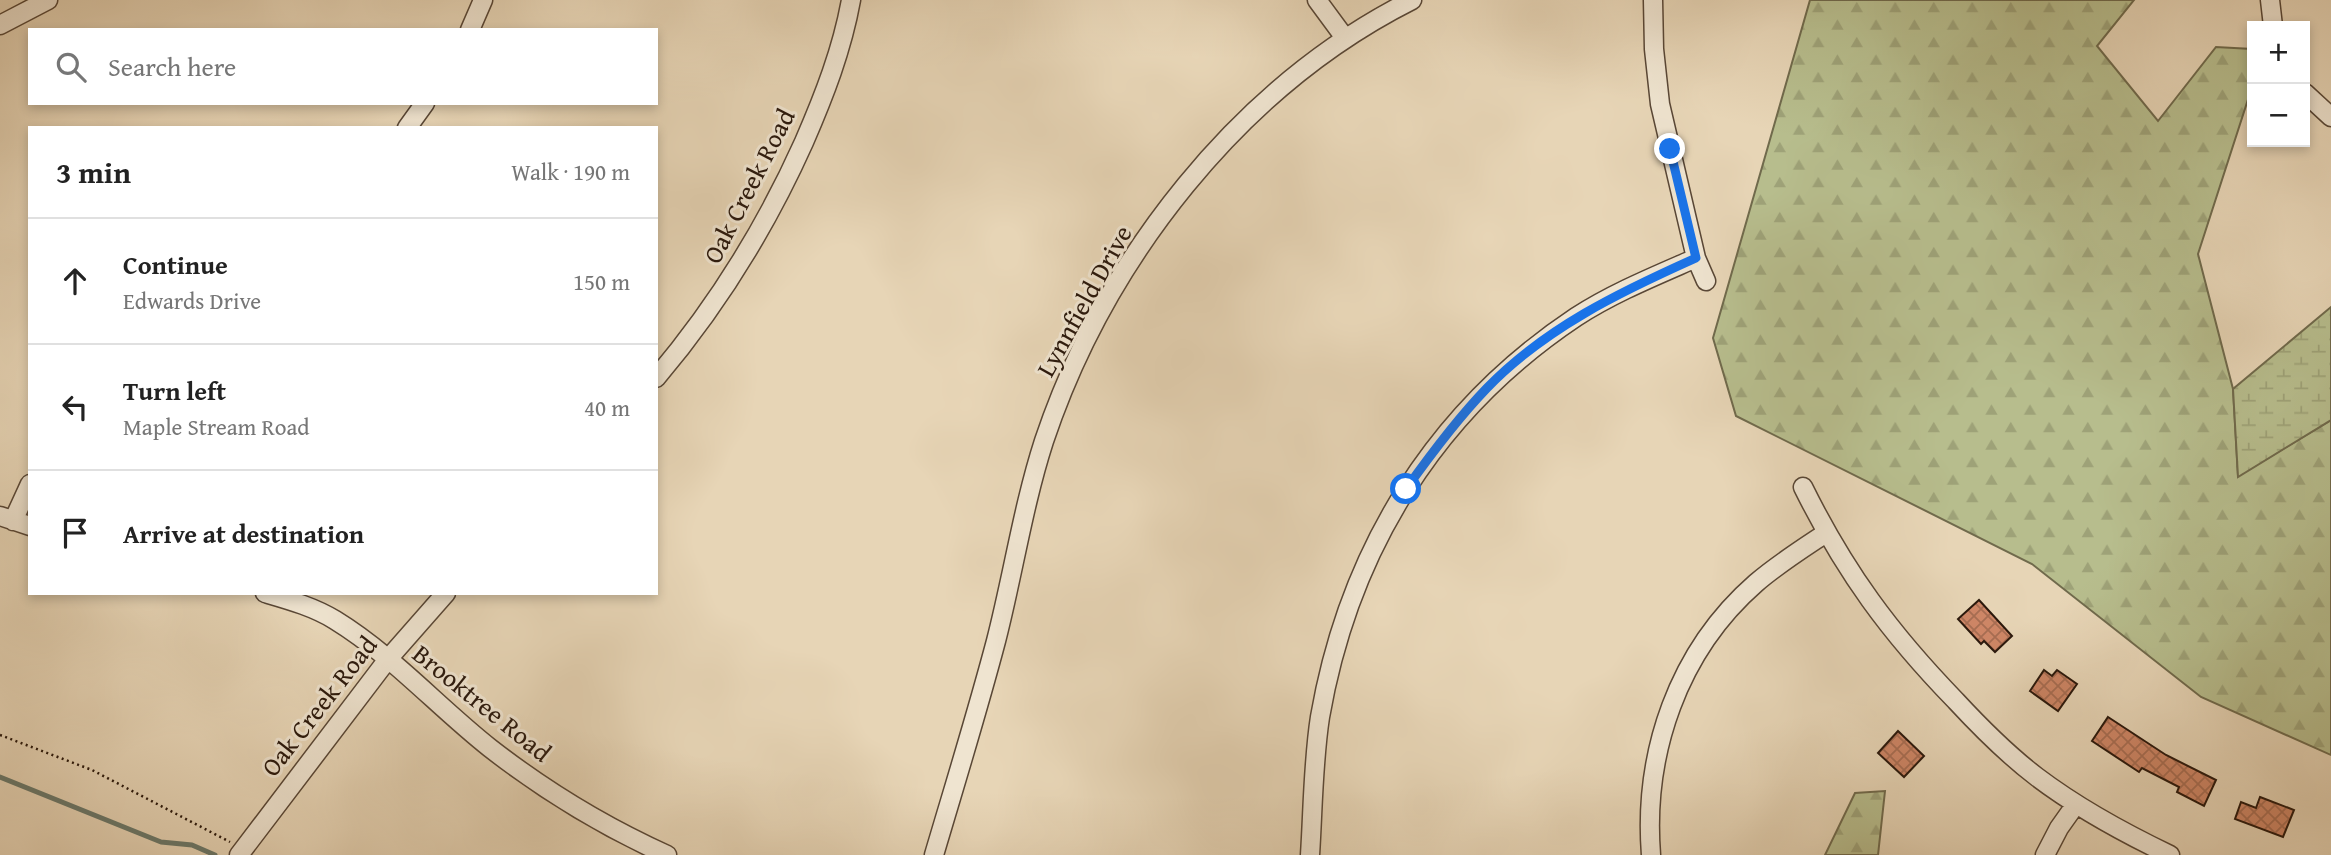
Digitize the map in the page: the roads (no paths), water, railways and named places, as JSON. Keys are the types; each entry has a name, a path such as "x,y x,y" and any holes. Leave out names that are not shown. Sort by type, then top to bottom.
{"street":[{"path":"0,24 48,0"},
{"path":"471,28 483,0"},
{"name":"Oak Creek Road","path":"658,376 714,306 746,257 774,206 821,102 838,57 851,0"},
{"path":"1317,0 1345,38"},
{"name":"Lynnfield Drive","path":"934,855 996,640 1028,494 1045,440 1080,353 1116,285 1187,185 1258,109 1345,38 1412,0"},
{"path":"1653,0 1654,49 1660,104 1696,258 1706,281"},
{"path":"2270,0 2272,21"},
{"path":"2310,98 2331,117"},
{"path":"408,126 424,105"},
{"path":"1310,855 1316,753 1331,667 1356,586 1384,524 1406,489 1469,407 1509,367 1578,316 1618,293 1696,258"},
{"path":"1803,487 1826,533 1866,598 1938,683 2037,777 2076,804 2170,855"},
{"path":"14,521 28,489"},
{"path":"1651,855 1650,789 1656,756 1666,719 1691,664 1712,631 1741,597 1770,572 1826,533"},
{"name":"Brooktree Road","path":"272,595 333,618 387,659 459,723 532,778 589,815 667,855"},
{"name":"Oak Creek Road","path":"241,852 387,659 444,595"},
{"path":"2045,855 2076,804"}],"waterway":[{"path":"0,777 161,842 192,845 215,855"}]}
